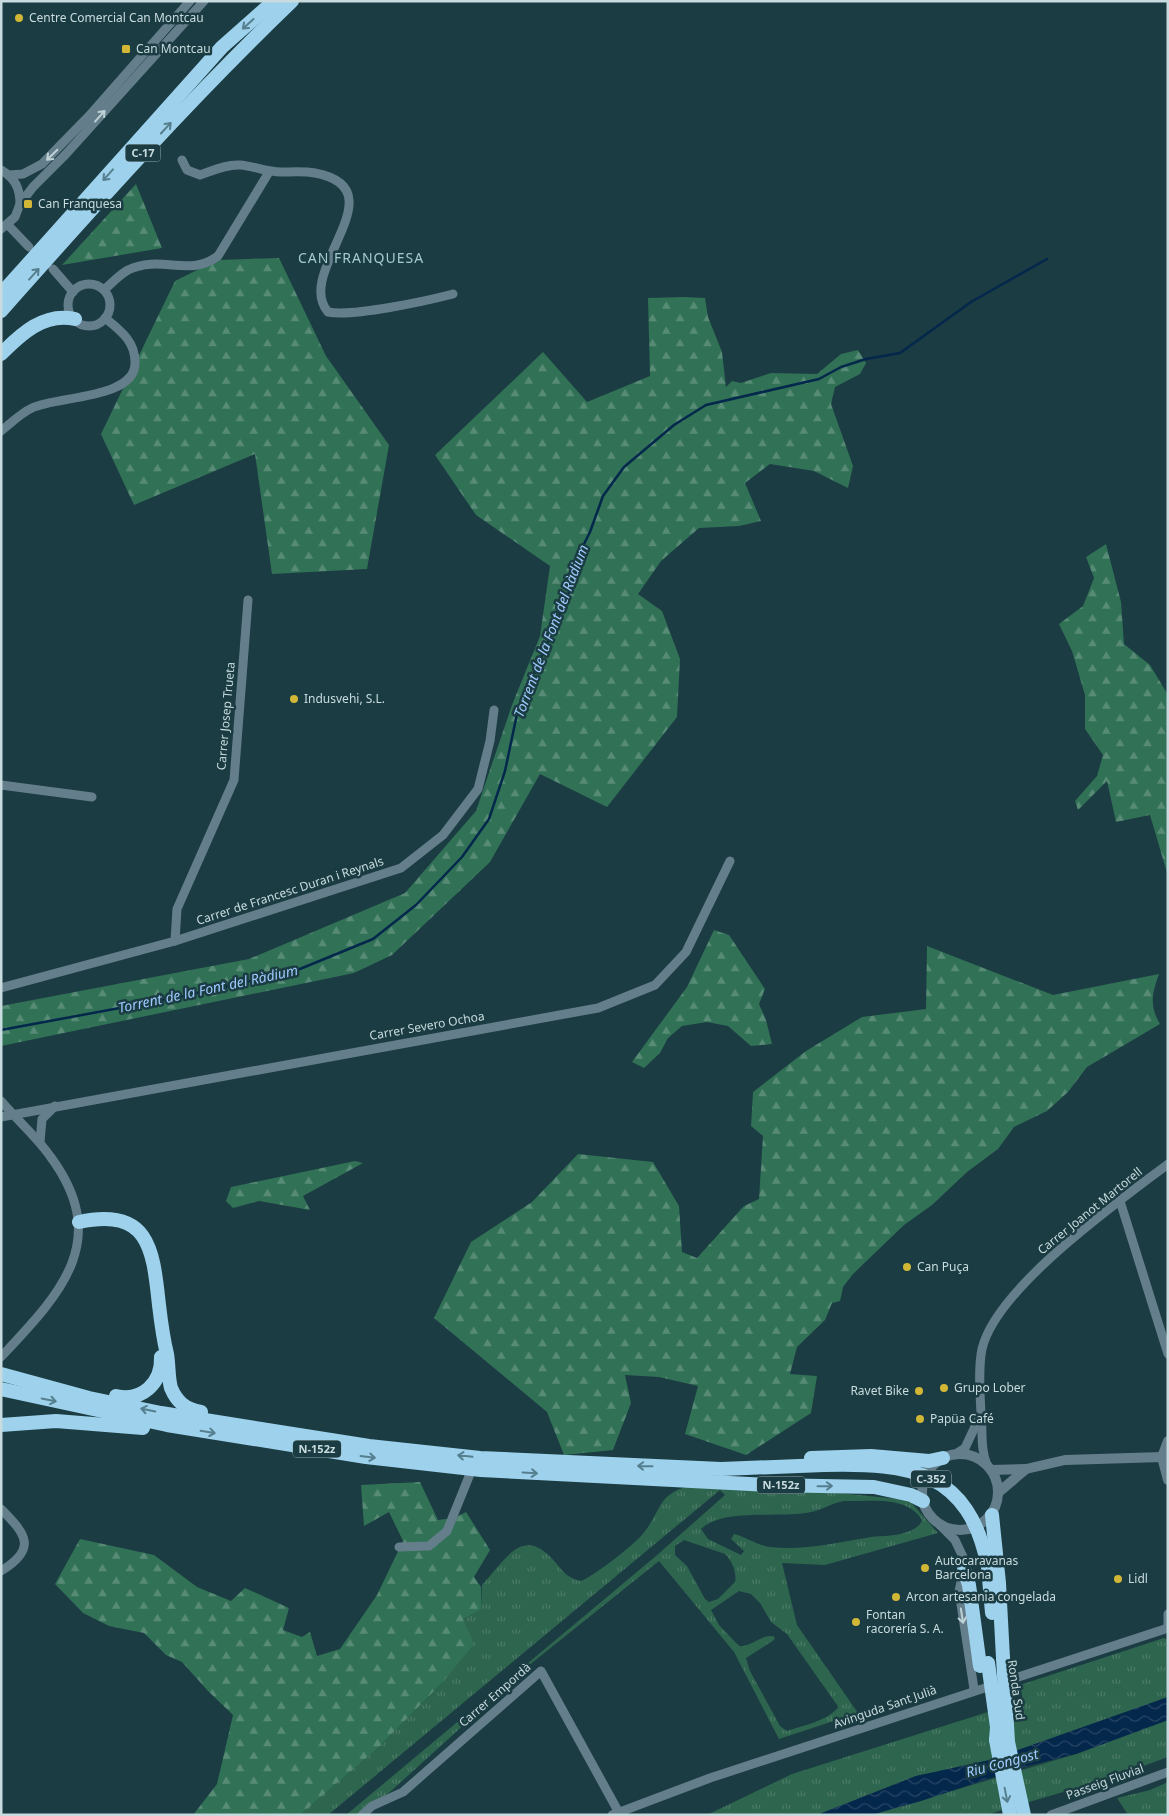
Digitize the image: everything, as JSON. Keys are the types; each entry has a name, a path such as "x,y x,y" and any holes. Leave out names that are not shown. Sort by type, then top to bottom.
{"highway":[{"name":"C-17","path":"1,294 222,48 274,1"},
{"name":"C-17","path":"1,311 167,127 237,54 292,1"},
{"path":"1,354 28,329 41,322 65,317 75,319"},
{"path":"76,1392 91,1391 124,1398 140,1394 156,1380 162,1366 164,1347 155,1268 149,1245 131,1226 118,1220 102,1218 79,1222"},
{"path":"164,1347 167,1353 171,1388 178,1402 193,1410 259,1429"},
{"name":"N-152z","path":"1,1374 76,1392 89,1398 161,1413 369,1446 480,1458 621,1466 711,1466 721,1463 777,1459 871,1456 929,1461 949,1456"},
{"name":"N-152z","path":"1,1389 168,1425 366,1457 472,1469 768,1485 874,1486 911,1495 924,1501"},
{"path":"1,1425 82,1422 153,1429 168,1425"},
{"name":"Ronda Sud","path":"822,1470 878,1464 900,1467 936,1482 953,1495 974,1522 984,1548 992,1662"},
{"name":"C-352","path":"711,1466 721,1468 822,1470"},
{"name":"C-352","path":"637,1477 822,1470"},
{"path":"992,1515 999,1583 992,1662 992,1728 1002,1741 1024,1815"},
{"path":"964,1569 992,1662 1010,1815"}],"street":[{"path":"5,172 23,174 42,164 89,116 190,1"},
{"path":"29,247 5,227 15,217 20,204 33,187 66,154 204,1"},
{"path":"182,160 187,170 200,175 225,166 240,165 269,172 314,172 336,179 345,189 349,202 346,226 327,264 319,294 322,304 328,312 346,312 428,301 453,294"},
{"path":"5,172 16,183 20,193 20,204"},
{"path":"104,290 120,275 141,265 155,263 199,267 218,256 269,172"},
{"path":"52,269 73,292"},
{"path":"84,284 98,286 104,290 108,295 110,307 105,318 90,326 82,324 75,319 69,306 73,292 84,284"},
{"path":"1,431 32,408 64,399 105,392 117,388 130,376 135,368 133,348 123,334 105,318"},
{"name":"Carrer Josep Trueta","path":"175,941 177,909 234,780 248,600"},
{"name":"Carrer de Francesc Duran i Reynals","path":"1,988 175,941 401,868 443,835 478,789 490,741 494,710"},
{"path":"1,785 92,797"},
{"name":"Carrer Severo Ochoa","path":"1,1117 55,1105 598,1008 655,985 686,952 730,861"},
{"path":"1,1101 40,1142 68,1185 79,1222 77,1247 68,1276 50,1304 3,1355"},
{"path":"40,1142 42,1119 55,1105"},
{"name":"Carrer Joanot Martorell","path":"989,1467 983,1454 982,1348 998,1312 1054,1254 1168,1164"},
{"path":"1120,1201 1168,1354"},
{"path":"974,1690 959,1591 964,1569 963,1557 955,1540 927,1511 924,1501 924,1480 929,1471 949,1456 965,1448 982,1413"},
{"path":"1168,1441 1162,1457 1168,1480"},
{"name":"N-152z","path":"949,1456 976,1457 989,1467 1026,1469 1065,1460 1162,1457"},
{"path":"940,1525 963,1531 984,1523 992,1515 999,1492 989,1467"},
{"path":"399,1547 429,1546 446,1532 472,1469"},
{"name":"N-152z","path":"999,1492 1026,1469"},
{"path":"1,1509 20,1529 25,1538 26,1547 17,1561 1,1571"},
{"path":"1168,1614 1168,1628"},
{"name":"Avinguda Sant Julià","path":"615,1813 710,1778 1168,1628"},
{"name":"Carrer Empordà","path":"362,1815 372,1806 403,1792 541,1671 615,1813"},
{"name":"Passeig Fluvial","path":"1051,1815 1168,1772"}],"green space":[{"path":"136,184 162,248 62,265"},
{"path":"279,258 326,356 389,445 367,569 272,574 255,454 134,505 101,434 175,281 217,260"},
{"path":"648,298 705,298 708,317 722,352 726,387 732,381 741,383 771,373 817,374 841,354 858,350 866,363 860,374 835,387 831,404 853,466 848,488 814,471 770,464 745,483 761,521 739,526 699,528 661,561 638,594 662,611 680,659 677,717 607,807 540,774 490,862 392,955 354,973 1,1046 1,1006 249,959 405,893 476,811 512,705 540,636 550,566 476,515 435,455 543,352 587,402 650,376"},
{"path":"1106,544 1121,602 1124,644 1150,665 1168,695 1168,876 1150,815 1116,822 1107,781 1078,810 1075,801 1097,776 1103,755 1085,729 1085,695 1072,651 1059,624 1083,606 1094,578 1086,557"},
{"path":"714,930 729,935 765,989 759,1004 766,1020 772,1044 751,1046 728,1026 707,1022 682,1026 668,1038 660,1053 644,1068 632,1062 687,987"},
{"path":"927,946 1053,995 1159,974 1153,1005 1160,1024 1087,1067 1068,1092 1047,1111 1014,1127 998,1149 967,1172 932,1205 904,1225 853,1274 843,1287 840,1301 832,1303 825,1320 797,1347 790,1374 817,1376 811,1413 746,1455 685,1434 698,1386 659,1377 625,1375 631,1403 613,1450 564,1455 547,1412 434,1318 471,1242 532,1202 578,1154 653,1162 679,1206 682,1252 697,1258 744,1206 759,1199 763,1136 751,1126 753,1092 806,1051 862,1017 926,1009"},
{"path":"355,1161 363,1163 303,1196 310,1210 259,1201 233,1208 226,1201 231,1187"},
{"path":"420,1482 438,1520 454,1518 466,1512 490,1550 474,1577 481,1587 481,1610 463,1619 474,1644 442,1683 377,1749 300,1815 193,1815 217,1784 233,1715 182,1662 166,1655 144,1633 109,1626 83,1613 55,1584 80,1539 154,1555 197,1587 231,1601 245,1588 289,1608 283,1630 302,1637 310,1632 317,1656 340,1649 377,1595 403,1541 389,1512 364,1526 361,1485"},
{"path":"689,1486 839,1493 909,1500 938,1533 825,1565 782,1563 797,1625 858,1713 779,1739 734,1652 659,1561 533,1662 390,1792 358,1815 346,1815 656,1556 725,1495 720,1490 328,1815 300,1815 377,1749 442,1683 463,1619 481,1610 482,1585 516,1549 534,1546 544,1552 567,1575 581,1581 625,1551 645,1531 666,1498 679,1489","holes":["844,1501 887,1501 897,1503 915,1512 922,1520 915,1528 899,1534 794,1548 761,1545 734,1534 731,1539 744,1551 741,1555 708,1539 701,1529 711,1522 723,1518 798,1514 815,1511","684,1540 725,1554 733,1567 735,1582 718,1599 709,1602 705,1599 687,1566 675,1555 675,1546","739,1591 751,1594 760,1603 771,1622 787,1634 838,1708 827,1717 807,1725 787,1731 780,1726 750,1671 746,1658 774,1640 775,1637 766,1637 748,1645 739,1646 719,1625 711,1610"]},
{"path":"1164,1638 1168,1640 1168,1697 990,1760 916,1776 817,1815 707,1815 792,1774 1023,1701 1020,1685"},
{"path":"1168,1720 1168,1757 1113,1777 986,1815 871,1815 1076,1754"},
{"path":"1168,1782 1168,1815 1128,1815 1117,1798 1150,1790"}],"water":[{"name":"Riu Congost","path":"1168,1697 1168,1720 1076,1754 1027,1766 921,1801 871,1815 817,1815 916,1776 990,1760"}],"waterway":[{"name":"Torrent de la Font del Ràdium","path":"1,1030 179,997 295,971 373,939 416,905 462,857 489,819 505,771 517,714 569,592 575,562 590,532 603,496 624,467 674,425 706,405 819,379 841,367 866,359 900,353 971,302 1047,259"}],"place":[{"name":"Centre Comercial Can Montcau","path":"19,18"},
{"name":"Can Montcau","path":"126,49"},
{"name":"Can Franquesa","path":"28,204"},
{"name":"Indusvehi, S.L.","path":"294,699"},
{"name":"Can Puça","path":"907,1267"},
{"name":"Grupo Lober","path":"944,1388"},
{"name":"Ravet Bike","path":"919,1391"},
{"name":"Papüa Café","path":"920,1419"},
{"name":"Autocaravanas Barcelona","path":"925,1568"},
{"name":"Lidl","path":"1118,1579"},
{"name":"Arcon artesania congelada","path":"896,1597"},
{"name":"Fontan racorería S. A.","path":"856,1622"}],"district":[{"name":"CAN FRANQUESA","path":"361,258"}]}
